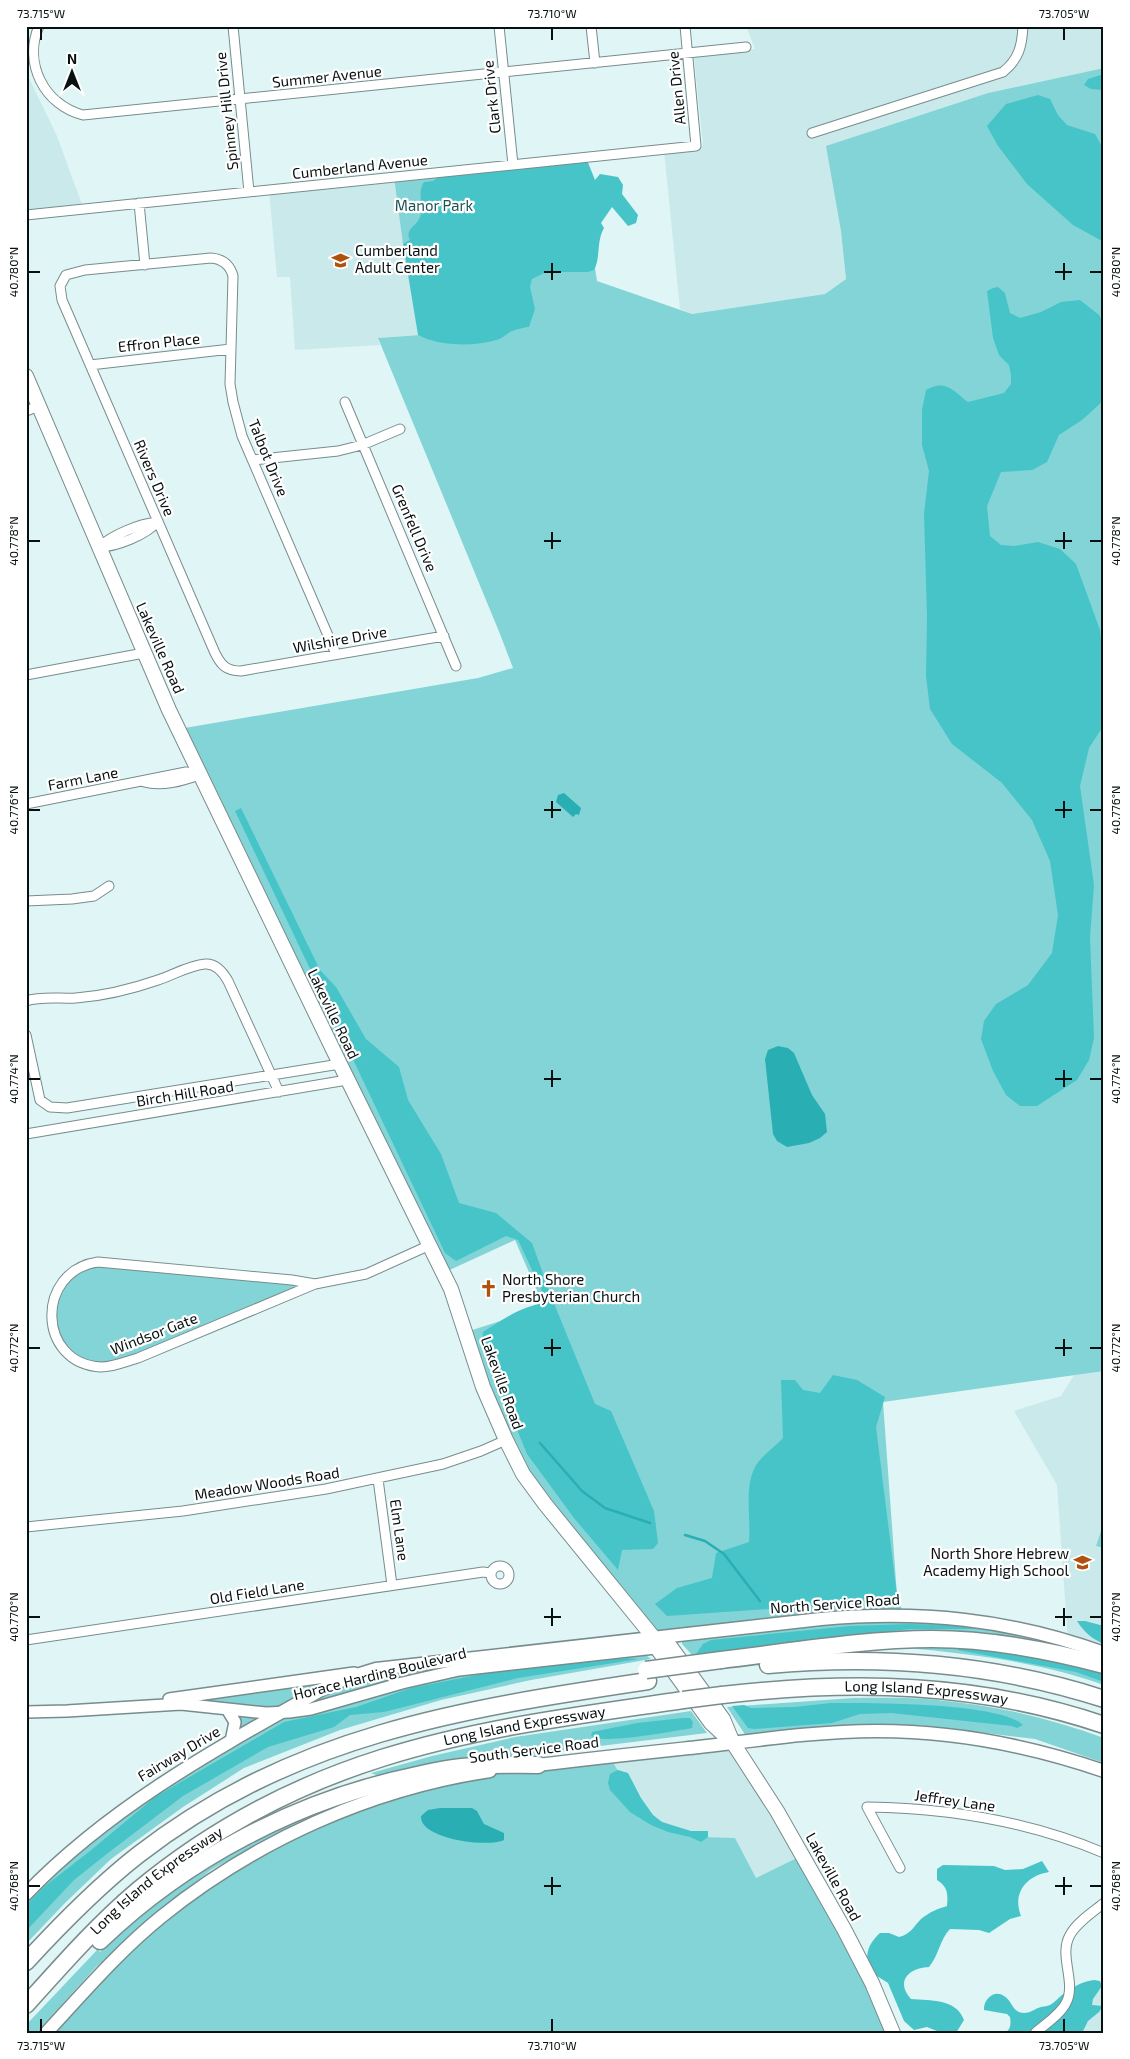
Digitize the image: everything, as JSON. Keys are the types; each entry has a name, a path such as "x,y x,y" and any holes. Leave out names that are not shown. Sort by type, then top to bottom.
{"highway":[{"path":"721,1665 882,1642 933,1639 1010,1646 1063,1655 1104,1666"},
{"name":"Long Island Expressway","path":"26,1962 72,1914 139,1855 188,1821 264,1777 347,1743 403,1726 480,1708 577,1691 647,1675 721,1665 871,1661 929,1663 1017,1676 1104,1700"},
{"name":"Long Island Expressway","path":"26,2005 93,1932 138,1891 209,1839 286,1796 368,1762 439,1742 525,1724 683,1700 833,1686 922,1687 1008,1699 1037,1705 1104,1725"},
{"path":"26,2010 52,1992 113,1929 157,1893 203,1862 266,1827 335,1797 388,1781 473,1766 538,1765"}],"main road":[{"name":"Lakeville Road","path":"26,376 33,408 99,548 199,775 451,1289 483,1387 506,1440 524,1474 545,1504 723,1719 733,1743 773,1804 844,1929 872,1983 893,2033"},
{"name":"North Service Road","path":"660,1644 838,1617 920,1615 959,1618 1013,1627 1057,1637 1104,1654"},
{"name":"Horace Harding Boulevard","path":"368,1672 406,1665 660,1644"},
{"name":"Fairway Drive","path":"26,1894 74,1848 121,1811 169,1777 329,1686 368,1672"},
{"name":"South Service Road","path":"46,2033 117,1956 160,1918 208,1882 257,1852 310,1824 393,1793 450,1778 538,1765 846,1732 920,1733 980,1739 1016,1746 1104,1771"}],"street":[{"name":"Summer Avenue","path":"39,26 33,39 33,57 38,76 44,88 53,100 72,112 90,115 746,47"},
{"name":"Spinney Hill Drive","path":"232,26 249,192"},
{"name":"Clark Drive","path":"499,26 513,165"},
{"path":"591,26 595,63"},
{"name":"Allen Drive","path":"685,26 696,146"},
{"path":"812,133 1003,72 1012,64 1019,53 1022,43 1023,26"},
{"name":"Cumberland Avenue","path":"26,215 696,146"},
{"path":"139,203 145,265"},
{"name":"Talbot Drive","path":"145,265 211,258 219,259 231,269 233,276 230,384 232,402 242,436 336,654"},
{"name":"Rivers Drive","path":"145,265 75,272 66,275 61,281 59,289 62,300 219,661 225,668 232,671 241,671"},
{"name":"Effron Place","path":"90,365 231,349"},
{"name":"Grenfell Drive","path":"345,402 456,666"},
{"path":"253,460 338,451 362,445 400,429"},
{"path":"99,548 106,541 115,537 148,523 158,522"},
{"name":"Wilshire Drive","path":"241,671 444,636"},
{"path":"26,675 144,653"},
{"name":"Farm Lane","path":"26,804 144,782 155,785 199,775"},
{"path":"26,901 94,896 109,886"},
{"path":"26,1002 39,999 74,998 107,994 156,981 200,964 212,964 222,971 228,981 278,1092"},
{"path":"26,1035 38,1095 42,1103 50,1108 67,1108 340,1064"},
{"name":"Birch Hill Road","path":"26,1134 347,1080"},
{"name":"Windsor Gate","path":"315,1284 292,1280 98,1262 80,1267 66,1278 55,1294 51,1309 53,1332 59,1344 67,1352 86,1364 109,1367 138,1358 315,1284 350,1278 380,1270 430,1246"},
{"name":"Meadow Woods Road","path":"26,1527 192,1510 276,1498 378,1479 443,1464 506,1440"},
{"name":"Elm Lane","path":"378,1479 392,1585"},
{"name":"Old Field Lane","path":"26,1640 392,1585 483,1572 491,1573"},
{"name":"Horace Harding Boulevard","path":"26,1712 181,1704 280,1713 310,1709 402,1683 459,1670 660,1644"},
{"name":"Horace Harding Boulevard","path":"128,1706 368,1672"},
{"path":"227,1709 235,1722 231,1742"},
{"name":"Jeffrey Lane","path":"900,1868 867,1807 917,1808 993,1819 1046,1832 1104,1853"},
{"path":"1035,2033 1061,2010 1068,2000 1069,1986 1066,1949 1070,1935 1080,1922 1104,1903"}],"shaded area":[{"path":"746,26 1104,26 1104,68 988,93 871,131 841,231 846,279 825,294 692,314 680,309 664,151 703,146 694,56 755,49"},
{"path":"26,72 57,136 84,210 26,215"},
{"name":"Cumberland Adult Center","path":"394,177 418,335 378,338 380,345 295,350 290,277 277,277 269,190"},
{"path":"564,793 581,808 579,815 576,814 573,817 556,802 558,795"},
{"path":"778,1046 788,1048 794,1053 812,1095 825,1114 827,1132 809,1143 787,1147 777,1141 773,1134 765,1059 768,1050"},
{"name":"North Shore Hebrew Academy High School","path":"1104,1371 1104,1653 1068,1641 1057,1485 1014,1411 1061,1396 1074,1375"},
{"path":"735,1744 803,1855 756,1878 701,1837 644,1815 611,1759"},
{"path":"472,1808 477,1811 484,1824 504,1833 504,1840 484,1843 470,1842 456,1840 431,1831 423,1824 421,1816 428,1810"},
{"path":"1104,1986 1104,2033 1046,2033 1051,2028"}],"green space":[{"path":"1104,68 1104,1371 883,1402 897,1595 904,1615 654,1638 523,1474 466,1332 544,1307 515,1240 443,1273 179,729 478,678 513,668 378,338 529,327 524,274 595,268 597,281 692,314 825,294 846,279 841,231 826,146 988,93"},
{"path":"1104,74 1104,90 1091,89 1084,85 1088,79"},
{"path":"1038,95 1050,99 1058,115 1067,125 1095,134 1104,150 1104,242 1073,225 1027,184 998,146 987,126 1006,104"},
{"path":"587,160 595,180 600,174 618,177 623,185 622,194 638,215 636,223 628,226 612,207 601,223 604,228 594,270 588,272 546,272 532,279 530,287 535,309 529,327 512,331 502,338 477,344 456,344 426,339 418,335 403,244 410,240 410,230 420,217 422,209 421,191 424,182 433,181 441,175"},
{"name":"Manor Park","path":"464,170 473,234 403,244 394,177"},
{"path":"998,287 1005,293 1010,313 1020,318 1041,312 1061,302 1080,300 1099,315 1104,324 1104,400 1082,420 1059,435 1047,462 1032,470 1001,472 987,506 990,536 1001,545 1014,546 1038,542 1060,549 1076,564 1100,630 1104,667 1104,725 1089,748 1080,786 1094,885 1090,937 1094,1038 1089,1060 1077,1080 1037,1106 1020,1106 1006,1095 993,1071 981,1039 984,1021 996,1004 1028,985 1052,953 1058,915 1050,861 1032,820 1002,783 952,744 930,709 926,676 927,616 924,514 929,471 922,445 922,410 926,390 933,387 948,387 968,402 1004,393 1011,384 1009,365 999,355 993,338 987,291"},
{"path":"241,808 320,970 336,987 366,1039 399,1067 408,1100 441,1154 459,1203 496,1213 532,1243 553,1301 595,1404 611,1411 654,1511 658,1543 653,1549 622,1550 618,1570 574,1518 527,1454 482,1344 483,1332 521,1310 547,1302 518,1240 506,1236 456,1261 445,1253 235,811"},
{"path":"88,1264 315,1284 109,1367 79,1361 53,1332 55,1294"},
{"path":"833,1375 857,1380 885,1397 876,1427 897,1595 885,1601 667,1616 655,1604 677,1588 712,1578 716,1553 749,1542 749,1494 752,1476 755,1467 761,1459 783,1438 781,1380 795,1380 803,1390 820,1393"},
{"path":"1104,1525 1104,1548 1096,1546"},
{"path":"909,1620 961,1623 1042,1637 1048,1642 989,1633 941,1631 692,1655 682,1644 682,1641 838,1623"},
{"path":"1077,1621 1104,1626 1104,1644 1089,1635"},
{"path":"952,1625 976,1629 910,1629 696,1654 703,1644 711,1640 850,1626"},
{"path":"956,1642 1104,1669 1104,1685 1050,1669 995,1658 884,1646"},
{"path":"978,1646 1084,1667 1104,1673 1104,1682 1076,1672 958,1650 958,1647"},
{"path":"646,1655 651,1659 531,1680 441,1700 340,1730 244,1768 183,1807 111,1859 26,1944 26,1900 47,1878 150,1795 279,1719 428,1681 473,1672"},
{"path":"626,1658 639,1659 518,1678 384,1712 350,1715 334,1727 268,1747 183,1796 108,1853 74,1880 26,1931 26,1905 45,1886 155,1797 284,1722 356,1707 411,1688 492,1672"},
{"path":"458,1659 459,1670 299,1711 231,1741 232,1715 181,1697"},
{"path":"853,1698 916,1698 958,1702 1043,1719 1104,1738 1104,1763 1035,1739 919,1725 827,1726 746,1736 727,1707"},
{"path":"831,1703 932,1705 961,1708 1009,1717 1023,1725 1017,1728 891,1713 860,1714 832,1723 754,1729 748,1728 732,1706 744,1705 751,1708 794,1707"},
{"path":"691,1711 707,1733 559,1751 384,1778 371,1773 432,1756 515,1737"},
{"path":"690,1718 693,1722 692,1728 623,1738 609,1739 591,1736 592,1732 637,1723"},
{"path":"611,1759 644,1815 701,1837 735,1838 756,1878 803,1855 895,2033 49,2033 115,1961 227,1872 347,1812 485,1774"},
{"path":"618,1770 628,1773 641,1798 653,1815 662,1822 691,1831 708,1831 708,1837 701,1842 690,1837 668,1832 651,1825 630,1812 610,1790 608,1783 610,1774"},
{"path":"362,1795 275,1834 211,1870 159,1911 96,1967 36,2033 26,2033 26,2025 98,1949 100,1952 135,1919 173,1889 235,1849 256,1838"},
{"path":"1042,1861 1049,1872 1034,1877 1023,1887 1018,1900 1021,1916 1010,1919 989,1933 979,1930 950,1929 929,1967 916,1970 906,1977 904,1987 911,1999 949,2004 960,2013 964,2020 956,2033 942,2033 927,2027 914,2030 904,2021 888,1983 869,1971 867,1955 872,1942 880,1933 889,1933 899,1937 903,1936 921,1919 947,1906 946,1891 937,1880 937,1869 943,1865 994,1866 1005,1870 1023,1869"},
{"path":"1094,1980 1100,1981 1102,1986 1093,1999 1092,2005 1103,2006 1088,2021 1082,2033 1005,2033 1010,2026 1010,2017 1007,2014 984,2010 987,1999 993,1995 1000,1994 1007,1998 1017,2011 1028,2012 1050,2005 1073,1987"}],"waterway":[{"path":"540,1443 582,1491 605,1508 650,1523"},
{"path":"685,1535 705,1541 724,1554 760,1601"}],"place":[{"name":"Cumberland Adult Center","path":"341,260"},
{"name":"North Shore Presbyterian Church","path":"488,1289"},
{"name":"North Shore Hebrew Academy High School","path":"1083,1563"}]}
